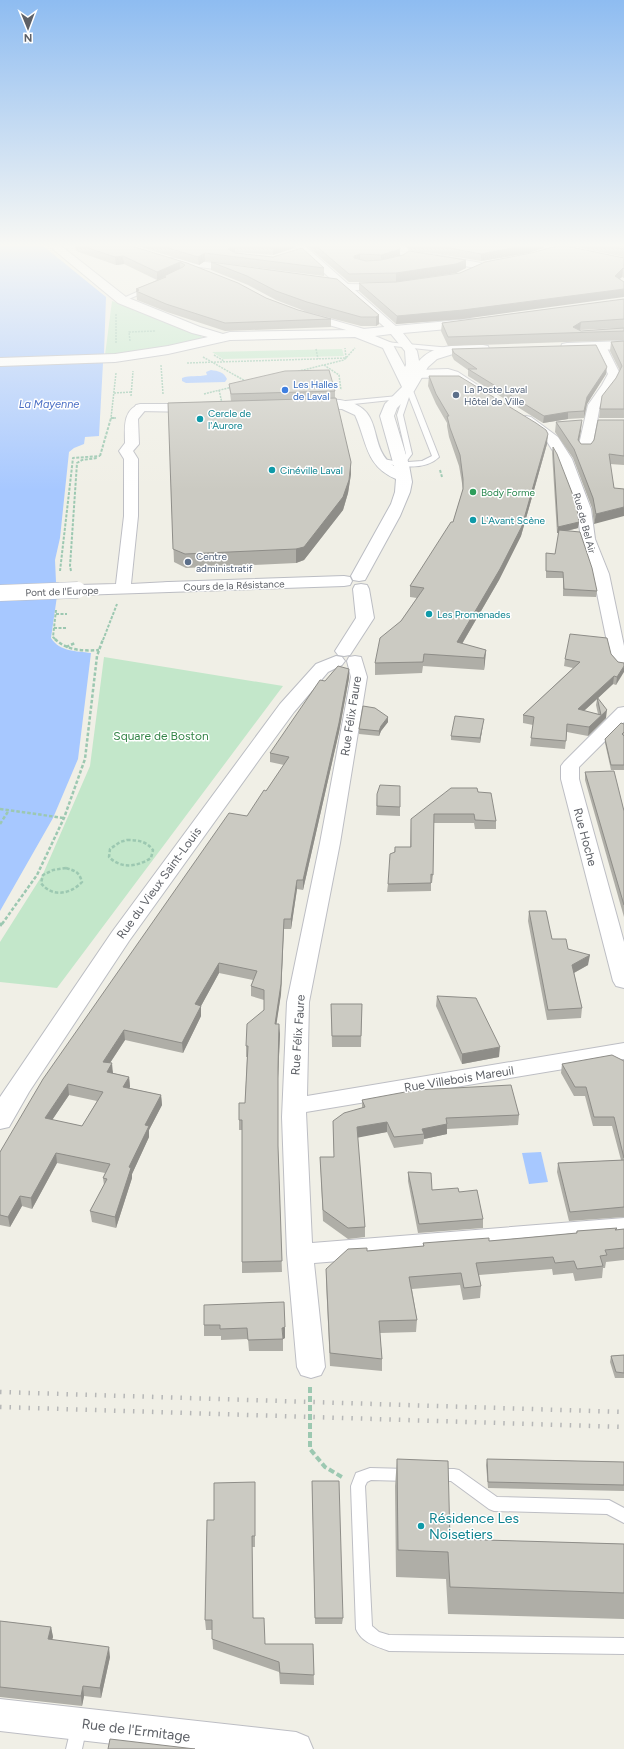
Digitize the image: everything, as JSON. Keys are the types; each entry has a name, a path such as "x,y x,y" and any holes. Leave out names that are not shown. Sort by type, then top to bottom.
{"main road":[{"path":"188,327 222,337"},
{"path":"0,362 101,359 168,350 222,337 334,333 348,338 394,330 429,327"},
{"path":"355,582 392,516 402,490 402,470 387,416 388,409 398,398 407,383 413,365 411,353 394,330"},
{"path":"367,335 385,344 392,352 407,383"},
{"path":"553,347 581,344 600,346 624,345"},
{"path":"407,383 430,359 451,350 493,349"},
{"path":"297,405 336,404 353,408 361,413 378,460 388,470 402,470"},
{"path":"140,411 217,406"},
{"name":"Cours de la Résistance","path":"169,587 355,582"},
{"name":"Rue du Vieux Saint-Louis","path":"0,1120 18,1088 120,937 287,708 322,668 345,658 366,618 355,582"},
{"name":"Pont de l'Europe","path":"0,593 75,583"}],"street":[{"path":"341,327 367,335"},
{"path":"390,327 394,330"},
{"path":"585,449 596,423 594,405 608,386 614,374 600,346"},
{"path":"417,374 454,374 491,397"},
{"path":"123,589 131,516 130,459 126,451 132,444 140,411"},
{"name":"Rue de Bel Air","path":"516,413 548,428 551,437 565,460 584,509 588,539 601,574 619,661 624,665"},
{"path":"576,424 596,423"},
{"name":"Pont de l'Europe","path":"75,583 123,589"},
{"name":"Cours de la Résistance","path":"123,589 169,587"},
{"name":"Rue Félix Faure","path":"311,1367 300,1254 294,1106 298,1002 330,843 359,677 345,658"},
{"name":"Rue Hoche","path":"624,712 570,766 570,779 624,980"},
{"name":"Rue Villebois Mareuil","path":"294,1106 624,1052"},
{"path":"300,1254 624,1228"},
{"name":"Rue de l'Ermitage","path":"0,1715 77,1736 296,1749"}],"lane":[{"path":"385,344 451,350"},
{"path":"402,470 409,454 400,415 407,383"},
{"path":"402,470 427,462 436,457 407,383"},
{"path":"336,404 398,398"},
{"path":"624,1516 609,1507 494,1504 454,1475 370,1474 361,1478 358,1486 364,1629 374,1638 389,1643 624,1646"}],"path":[{"path":"130,343 130,332 160,331"},
{"path":"294,372 344,360 367,335"},
{"path":"346,358 348,338"},
{"path":"182,363 346,358"},
{"path":"210,362 249,383 241,384"},
{"path":"161,364 164,397"},
{"path":"323,365 339,375 343,401 371,398 370,400"},
{"path":"133,368 130,406 140,411"},
{"path":"100,456 111,418 116,369"},
{"path":"199,395 234,386"},
{"path":"217,406 220,390"},
{"path":"111,418 140,411"},
{"path":"59,578 73,458 100,456"},
{"path":"75,583 70,566 77,463 82,460 100,456"},
{"path":"0,926 34,878 64,818 85,759 97,656 123,589"},
{"path":"56,607 54,637 59,644 66,648 79,651 99,650"},
{"path":"56,614 68,614"},
{"path":"54,628 66,628"},
{"path":"66,648 75,643"},
{"path":"0,809 64,818"},
{"path":"0,824 8,810"},
{"path":"127,840 141,841 151,846 153,850 151,858 146,862 132,866 117,864 109,857 108,853 110,849 120,842 127,840"},
{"path":"59,868 77,871 82,878 79,886 68,892 60,893 47,890 43,887 41,879 47,872 59,868"},
{"path":"34,878 41,879"},
{"path":"311,1367 310,1449 325,1467 358,1486"}],"green space":[{"path":"109,327 179,327 200,335 203,338 198,341 133,353 105,355"},
{"path":"342,349 344,356 223,359 212,352"},
{"name":"Square de Boston","path":"104,657 283,686 57,988 0,982 0,942 43,874 90,766"}],"water":[{"name":"La Mayenne","path":"0,327 105,327 104,354 95,355 103,363 99,436 85,437 84,444 69,452 60,538 55,560 56,582 59,582 51,638 59,646 69,650 91,653 78,759 53,818 0,911"},
{"path":"211,370 222,373 227,379 225,382 186,383 182,381 182,378 185,377 207,375 206,372"},
{"path":"541,1152 548,1182 529,1184 522,1153"}],"building":[{"path":"444,327 574,327 581,331 624,328 624,331 448,337"},
{"path":"624,341 624,409 600,409 602,396 616,378 622,366 611,342"},
{"path":"596,345 607,367 587,397 584,411 544,416 468,369 477,369 454,353 452,349"},
{"path":"329,370 335,391 231,394 229,384 285,371"},
{"path":"429,376 459,376 536,423 546,430 548,434 522,526 500,569 457,642 486,650 484,658 424,654 423,662 375,663 380,638 401,621 424,588 410,586 451,522 453,522 463,489 460,455 450,428 447,416 449,416 436,394"},
{"path":"336,398 351,462 349,480 343,497 304,547 296,549 185,554 173,549 168,403"},
{"path":"582,420 578,440 581,444 591,444 594,440 598,420 624,420 624,456 609,454 614,488 624,489 624,507 596,514 593,498 574,449 556,422"},
{"path":"553,447 576,503 579,522 558,527"},
{"path":"559,530 580,532 592,568 597,591 564,589 563,572 546,571 546,553 555,554"},
{"path":"570,634 607,638 611,654 618,662 624,663 624,666 617,677 614,676 578,709 601,715 597,697 607,710 589,727 567,724 566,741 531,738 534,717 523,715 580,662 565,659"},
{"path":"338,666 349,669 339,723 303,880 297,880 291,919 284,919 281,984 275,1024 279,1024 278,1146 282,1261 242,1262 242,1120 239,1120 239,1103 245,1103 248,1046 246,1046 247,1024 264,1010 264,990 251,986 257,971 219,963 195,1004 201,1006 182,1043 124,1030 103,1062 112,1063 107,1072 129,1077 123,1087 161,1095 145,1125 149,1126 129,1167 131,1168 115,1217 90,1211 107,1179 103,1178 110,1164 56,1153 31,1198 20,1196 8,1217 0,1215 0,1152 43,1079 229,813 247,816 264,790 266,791 289,757 270,753 320,680 325,681","holes":["68,1084 103,1092 82,1126 45,1118"]},
{"path":"363,706 375,708 388,717 379,731 359,729"},
{"path":"455,716 484,719 480,738 451,736"},
{"path":"621,723 624,724 624,732 622,734 624,736 624,765 611,765 605,739"},
{"path":"614,771 624,811 624,905 585,772"},
{"path":"380,785 400,786 400,807 377,806 377,794"},
{"path":"451,788 477,788 478,792 491,793 496,821 475,820 474,814 434,814 433,875 431,874 431,883 388,884 390,854 395,852 395,847 411,847 411,819"},
{"path":"529,911 546,911 552,939 566,939 568,949 590,955 572,965 582,1008 548,1010"},
{"path":"437,996 476,998 500,1047 462,1054"},
{"path":"331,1004 362,1004 361,1036 332,1036"},
{"path":"612,1055 624,1061 624,1158 614,1117 594,1117 586,1087 575,1087 562,1064"},
{"path":"511,1085 519,1115 446,1118 447,1124 422,1129 424,1134 394,1137 387,1122 357,1127 365,1227 348,1228 323,1210 320,1157 334,1157 333,1121 344,1113 365,1107 362,1100 416,1090"},
{"path":"624,1160 624,1207 570,1212 558,1163"},
{"path":"408,1172 431,1173 432,1190 458,1188 459,1192 477,1190 483,1219 419,1224"},
{"path":"617,1228 615,1230 624,1229 624,1248 605,1250 607,1255 600,1256 603,1266 577,1269 574,1261 555,1263 553,1257 476,1263 481,1286 464,1288 461,1273 409,1277 417,1320 379,1321 382,1359 330,1353 326,1269 348,1249 367,1248 367,1251 424,1246 423,1243 489,1238 489,1241"},
{"path":"284,1302 285,1327 282,1328 283,1339 248,1340 247,1328 220,1329 220,1325 204,1325 204,1305"},
{"path":"624,1355 624,1373 616,1372 611,1356"},
{"path":"397,1459 448,1461 450,1539 624,1544 624,1593 450,1587 448,1552 398,1550"},
{"path":"487,1459 624,1462 624,1485 488,1482"},
{"path":"312,1481 339,1481 343,1618 315,1618"},
{"path":"255,1482 255,1536 252,1536 253,1618 264,1618 265,1644 313,1644 314,1675 280,1673 279,1662 212,1639 212,1620 205,1620 207,1520 214,1520 214,1483"},
{"path":"0,1621 51,1627 48,1639 109,1647 100,1688 83,1686 81,1696 0,1687"},
{"path":"110,1739 195,1749 108,1749"}],"railway":[{"path":"0,1392 624,1412"},
{"path":"0,1407 624,1427"}],"place":[{"name":"Les Halles de Laval","path":"285,390"},
{"name":"La Poste Laval Hôtel de Ville","path":"456,395"},
{"name":"Cercle de l'Aurore","path":"200,419"},
{"name":"Cinéville Laval","path":"272,470"},
{"name":"Body Forme","path":"473,492"},
{"name":"L'Avant Scène","path":"473,520"},
{"name":"Centre administratif","path":"188,562"},
{"name":"Les Promenades","path":"429,614"},
{"name":"Résidence Les Noisetiers","path":"421,1526"}]}
